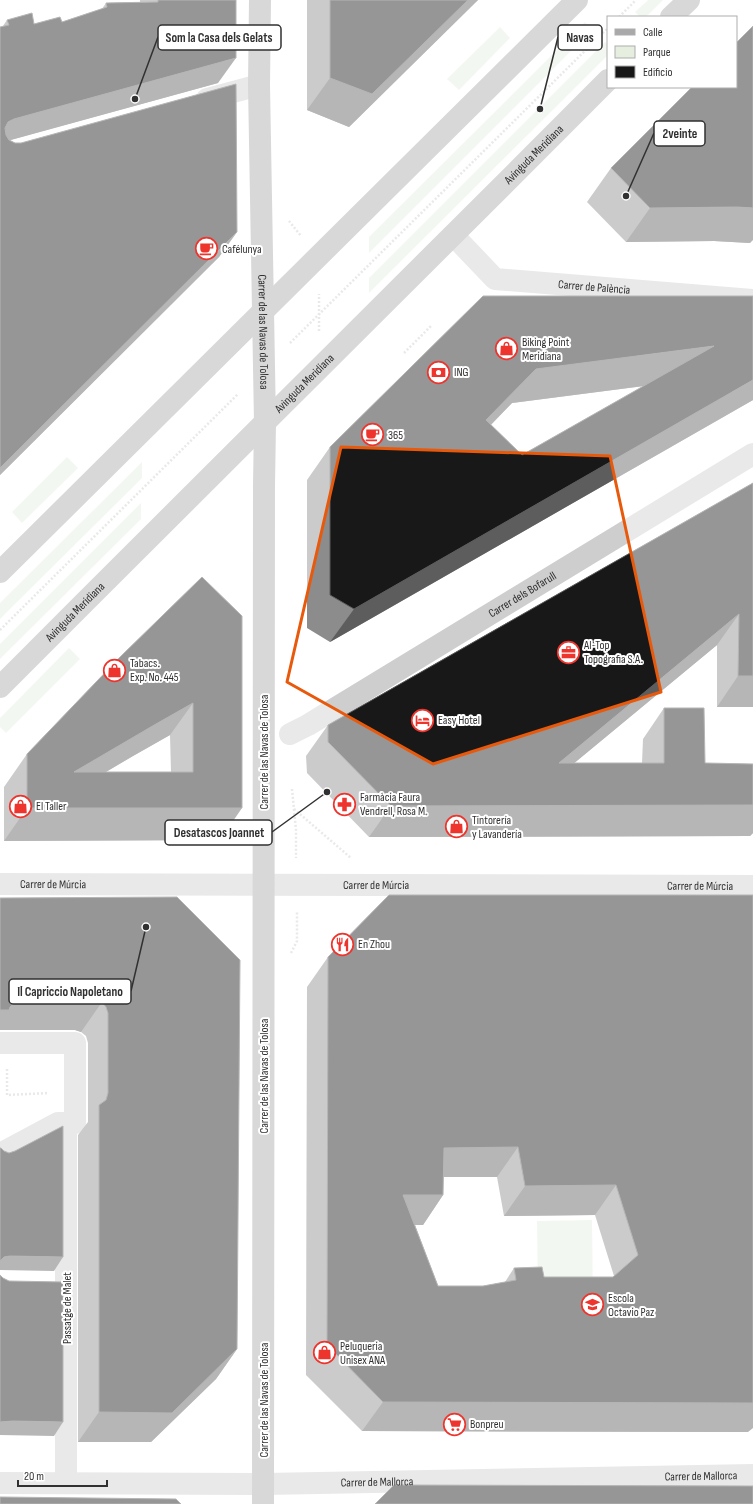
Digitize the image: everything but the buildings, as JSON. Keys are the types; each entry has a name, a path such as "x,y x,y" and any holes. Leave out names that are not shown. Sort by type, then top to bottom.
{"main road":[{"name":"Carrer de las Navas de Tolosa","path":"260,0 259,85 265,424 264,1494"},
{"path":"0,572 577,0"},
{"path":"672,16 688,0"},
{"name":"Avinguda Meridiana","path":"0,687 166,520 265,424 351,336 454,236 607,81"}],"street":[{"path":"192,103 259,85"},
{"name":"Carrer de Palència","path":"454,236 495,279 753,300"},
{"name":"Carrer dels Bofarull","path":"290,734 308,725 753,454"},
{"name":"Carrer de Múrcia","path":"0,884 753,886"},
{"path":"0,1154 58,1123 75,1123 75,1043 4,1043"},
{"name":"Passatge de Malet","path":"66,1132 67,1284 78,1490"},
{"path":"45,1284 67,1284"},
{"name":"Carrer de Mallorca","path":"0,1483 78,1490 264,1494 753,1475"}],"path":[{"path":"620,16 636,0"},
{"path":"295,337 607,29"},
{"path":"404,353 431,326"},
{"path":"0,630 242,390"},
{"path":"296,860 294,809 352,859"},
{"path":"4,1043 7,1095 75,1092"}],"highlighted area":[{"path":"341,447 610,456 661,692 433,764 287,682"}],"green space":[{"path":"648,0 663,0 647,16 639,16 635,12"},
{"path":"585,22 592,30 369,253 369,237"},
{"path":"500,27 510,38 459,90 447,79"},
{"path":"605,42 607,44 607,56 369,293 369,278"},
{"path":"67,457 78,468 22,523 12,512"},
{"path":"142,462 142,478 0,619 0,603"},
{"path":"141,503 141,519 0,659 0,644"},
{"path":"69,648 80,659 6,733 0,727 0,718"},
{"path":"592,1220 593,1301 538,1302 537,1221"}],"place":[{"name":"Som la Casa dels Gelats","path":"135,99"},
{"name":"Navas","path":"540,109"},
{"name":"2veinte","path":"626,196"},
{"name":"Cafélunya","path":"207,249"},
{"name":"Biking Point Meridiana","path":"506,349"},
{"name":"ING","path":"439,372"},
{"name":"365","path":"373,435"},
{"name":"Al-Top Topografia S.A.","path":"569,652"},
{"name":"Tabacs. Exp. No. 445","path":"115,670"},
{"name":"Easy Hotel","path":"422,720"},
{"name":"Desatascos Joannet","path":"327,792"},
{"name":"Farmàcia Faura Vendrell, Rosa M.","path":"344,804"},
{"name":"El Taller","path":"20,806"},
{"name":"Tintorería y Lavandería","path":"457,827"},
{"name":"Il Capriccio Napoletano","path":"146,927"},
{"name":"En Zhou","path":"342,944"},
{"name":"Escola Octavio Paz","path":"592,1305"},
{"name":"Peluqueria Unisex ANA","path":"325,1353"},
{"name":"Bonpreu","path":"455,1424"}]}
